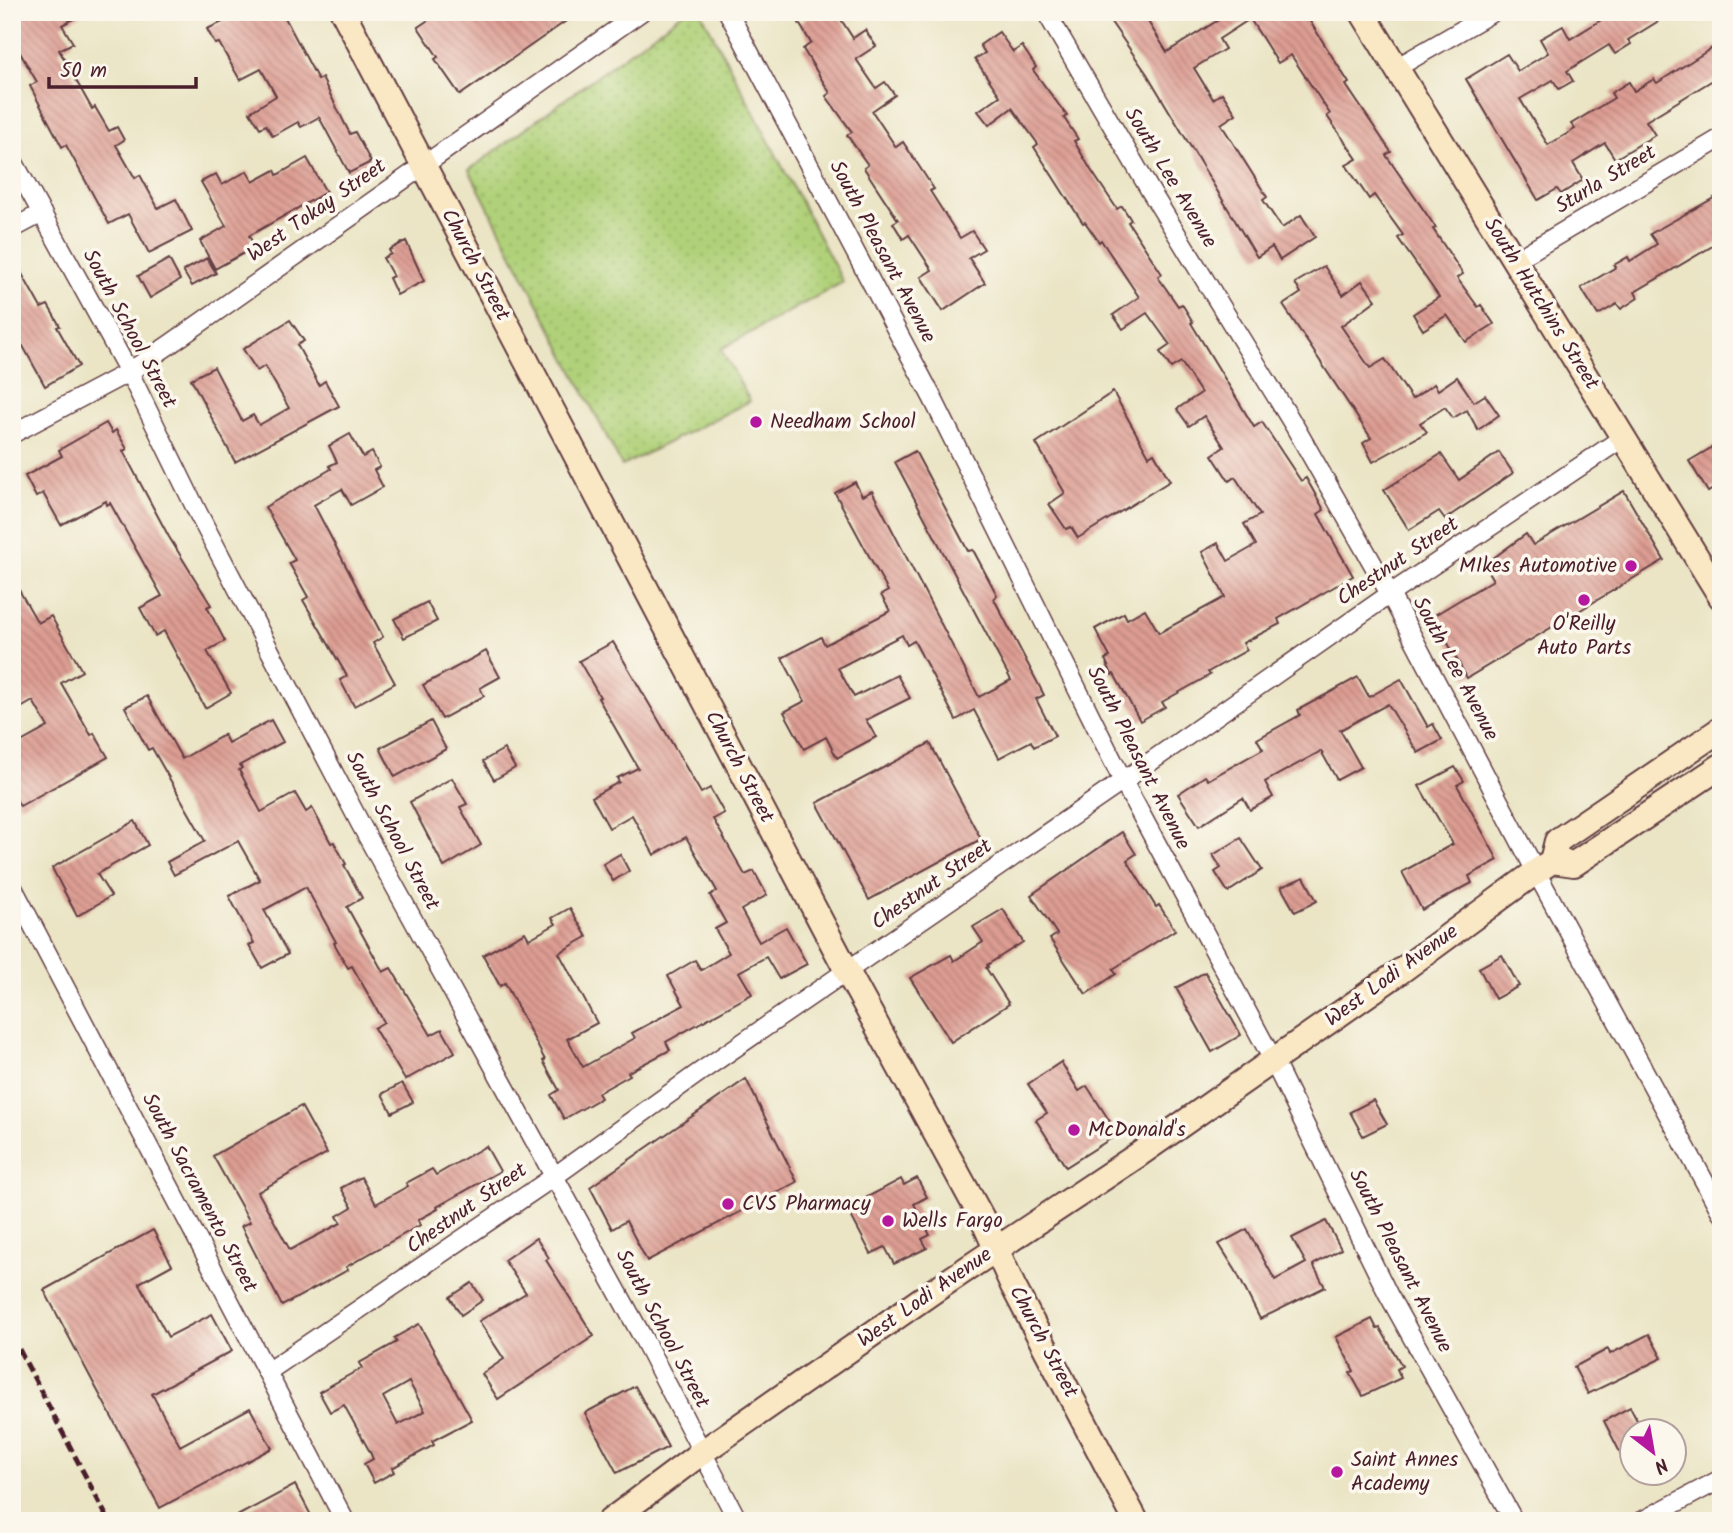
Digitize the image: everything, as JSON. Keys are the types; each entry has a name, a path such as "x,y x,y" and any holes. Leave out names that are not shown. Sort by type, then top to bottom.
{"main road":[{"name":"Church Street","path":"343,12 996,1249 1136,1521"},
{"name":"South Hutchins Street","path":"1362,12 1721,597"},
{"name":"West Lodi Avenue","path":"610,1521 701,1453 996,1249 1138,1155 1398,972 1545,866 1557,841 1721,729"},
{"name":"West Lodi Avenue","path":"1545,866 1574,864 1721,766"}],"street":[{"name":"West Tokay Street","path":"12,434 129,372 641,12"},
{"name":"South Pleasant Avenue","path":"728,12 932,397 1123,781 1273,1060 1388,1294 1514,1521"},
{"name":"South Lee Avenue","path":"1046,12 1151,192 1295,428 1390,594 1421,657 1545,866 1721,1212"},
{"path":"1396,68 1493,12"},
{"name":"Sturla Street","path":"1514,261 1721,138"},
{"name":"South School Street","path":"12,159 129,372 198,513 361,825 643,1338 738,1521"},
{"path":"12,229 42,214"},
{"name":"Chestnut Street","path":"267,1372 555,1176 697,1074 1390,594 1624,437"},
{"name":"South Sacramento Street","path":"12,886 345,1521"},
{"path":"1642,1521 1721,1479"}],"green space":[{"path":"684,12 701,12 843,282 721,349 750,401 622,466 469,170"}],"building":[{"path":"12,12 86,12 62,25 73,43 59,50 92,109 95,107 109,131 117,127 124,140 116,145 135,178 140,175 158,208 176,199 192,231 149,253 128,214 109,224 66,145 62,147 30,86 37,82 12,39"},
{"path":"220,12 282,12 318,80 322,78 350,134 355,132 371,162 349,173 319,117 301,127 298,122 273,136 266,125 260,128 250,112 276,96 261,69 240,80 219,43 215,44 207,29 225,21"},
{"path":"440,12 579,12 460,95 435,59 438,57 418,27"},
{"path":"816,12 836,12 853,38 865,30 876,46 856,59 876,88 885,82 895,95 872,111 896,147 903,142 934,189 930,191 960,238 972,231 984,249 969,258 985,283 943,311 921,277 932,270 909,235 903,239 893,223 898,220 864,168 868,165 847,135 852,132 826,96 830,93 803,49 811,43 799,23"},
{"path":"1104,12 1142,12 1167,52 1223,17 1219,12 1304,12 1349,83 1346,85 1391,152 1386,155 1436,228 1433,229 1463,274 1457,278 1494,324 1466,342 1447,315 1423,330 1413,314 1439,297 1398,238 1403,235 1374,195 1369,199 1346,165 1357,159 1327,116 1330,114 1291,55 1278,63 1250,19 1219,39 1225,49 1194,68 1213,99 1222,93 1236,114 1221,124 1267,197 1263,200 1282,228 1301,215 1315,237 1280,260 1272,247 1257,257 1147,74"},
{"path":"1596,12 1673,12 1628,40 1631,44 1615,54 1609,45 1567,71 1573,81 1559,89 1553,80 1520,99 1548,145 1575,129 1571,124 1614,98 1611,93 1629,82 1634,91 1654,79 1657,83 1715,46 1721,54 1721,75 1646,121 1655,135 1615,159 1605,143 1573,163 1583,180 1561,194 1557,189 1538,200 1466,79 1507,54 1518,71 1548,53 1540,39 1563,26 1570,39 1601,20"},
{"path":"999,32 1013,52 1022,46 1036,67 1033,70 1067,116 1064,118 1078,139 1074,141 1091,170 1117,209 1122,206 1131,220 1128,222 1162,274 1158,277 1178,306 1182,304 1254,427 1262,422 1301,481 1306,478 1324,510 1318,514 1353,576 1278,619 1280,624 1243,643 1247,650 1162,702 1165,707 1140,721 1114,674 1112,675 1105,659 1110,657 1095,629 1124,613 1127,619 1145,609 1159,633 1225,597 1202,552 1218,543 1228,561 1256,545 1244,524 1260,515 1235,477 1229,481 1212,455 1224,447 1204,416 1189,426 1177,409 1201,393 1181,362 1171,368 1160,352 1170,345 1147,313 1123,329 1113,315 1139,297 1101,240 1099,242 1085,222 1083,223 1034,147 1038,144 1012,108 989,125 978,111 1000,96 975,59 985,53 980,45"},
{"path":"307,158 326,192 249,236 255,247 215,269 200,241 226,226 201,182 216,174 222,185 247,171 253,182 275,170 277,175"},
{"path":"1721,194 1721,241 1635,292 1638,298 1621,309 1617,304 1598,315 1581,288 1616,267 1614,265 1628,257 1630,261 1657,244 1650,234"},
{"path":"406,241 424,281 397,295 389,278 393,276 383,258 391,254 389,250"},
{"path":"12,256 41,308 48,305 79,366 45,386 23,346 12,352"},
{"path":"207,258 216,273 192,286 183,271"},
{"path":"169,259 180,280 150,298 138,276"},
{"path":"1324,266 1343,295 1362,281 1376,300 1341,326 1370,368 1385,359 1412,399 1434,384 1438,390 1457,377 1474,402 1485,395 1499,415 1478,430 1467,410 1453,418 1445,407 1420,423 1427,432 1373,462 1363,443 1371,438 1283,305 1301,293 1295,283"},
{"path":"290,320 304,341 297,345 319,385 325,381 339,406 235,462 191,379 214,367 242,421 253,415 259,425 289,408 265,366 257,371 243,349"},
{"path":"1113,392 1149,456 1154,453 1170,481 1078,538 1071,527 1066,529 1049,504 1065,493 1036,443"},
{"path":"106,423 112,433 116,430 127,449 123,451 169,537 211,605 207,607 225,641 207,651 231,693 205,708 164,631 155,636 140,608 162,596 110,503 107,505 106,501 61,525 43,493 36,497 25,476 62,456 59,450"},
{"path":"350,434 363,457 372,452 380,467 374,470 383,487 351,505 342,489 314,505 383,637 373,643 395,683 354,706 340,680 347,676 303,600 308,597 289,563 295,560 265,507 331,469 329,466 337,462 329,446"},
{"path":"1721,442 1721,484 1708,492 1689,461"},
{"path":"915,451 968,551 973,550 997,595 994,599 1044,695 1036,699 1055,736 1034,747 1031,741 999,758 974,710 956,720 914,641 907,645 902,635 838,668 854,697 897,675 910,698 866,720 876,737 837,758 826,737 804,749 784,712 805,701 782,658 821,637 825,645 890,611 881,595 888,591 835,493 855,482 862,496 872,491 979,697 1011,680 895,462"},
{"path":"1499,452 1513,473 1445,519 1439,511 1409,530 1384,490 1441,454 1459,480"},
{"path":"1624,491 1664,560 1467,678 1433,616 1493,580 1484,565 1526,534 1533,545"},
{"path":"12,578 38,623 51,616 82,671 61,683 91,735 94,733 108,757 20,806 12,793 12,747 48,727 33,701 12,713"},
{"path":"427,602 437,621 404,638 394,619"},
{"path":"613,642 701,793 710,788 724,813 713,819 745,875 754,871 767,895 741,910 759,942 786,927 807,964 779,979 766,957 739,972 752,994 666,1042 670,1050 628,1072 630,1075 598,1093 601,1098 564,1119 551,1095 559,1090 543,1061 545,1060 505,983 500,986 483,955 525,932 529,939 556,924 552,918 570,908 587,937 559,953 597,1023 567,1039 583,1067 635,1038 632,1033 684,1005 668,976 695,960 701,970 729,953 715,929 726,923 710,895 717,891 686,837 654,855 632,815 609,828 592,797 619,782 617,778 638,768 579,661"},
{"path":"486,651 500,677 480,688 484,696 442,719 423,685"},
{"path":"1358,677 1369,697 1401,679 1428,727 1433,724 1442,740 1418,753 1388,704 1340,730 1361,767 1337,780 1321,751 1265,782 1273,797 1250,810 1243,798 1199,826 1178,794 1205,776 1208,780 1263,749 1257,739 1300,715 1298,710"},
{"path":"147,696 182,759 224,735 228,743 271,720 283,742 240,765 242,768 239,770 261,812 295,793 306,812 312,808 331,843 334,842 362,898 347,907 383,972 391,968 431,1035 442,1029 455,1052 405,1080 374,1028 384,1022 352,966 348,968 306,887 264,910 288,954 262,968 249,945 254,943 229,896 260,880 238,841 174,875 167,862 205,841 152,748 148,750 125,707"},
{"path":"431,721 446,749 395,777 380,748"},
{"path":"930,743 981,839 869,900 817,803"},
{"path":"504,749 515,768 494,780 483,761"},
{"path":"1455,767 1464,781 1457,785 1498,860 1469,876 1472,883 1422,910 1402,872 1453,844 1419,786"},
{"path":"452,778 467,804 460,807 481,845 444,867 410,802"},
{"path":"135,821 148,845 97,874 111,896 77,916 52,868"},
{"path":"1122,832 1136,854 1127,860 1156,907 1159,905 1175,930 1113,969 1116,974 1086,994 1050,939 1057,934 1031,895"},
{"path":"1241,838 1262,870 1228,892 1215,872 1221,868 1213,855"},
{"path":"620,854 629,871 613,881 603,864"},
{"path":"1304,877 1317,901 1295,912 1281,887"},
{"path":"1003,909 1023,942 986,968 1009,1004 951,1042 910,978 951,955 954,961 983,942 973,927"},
{"path":"1502,955 1519,986 1495,999 1479,968"},
{"path":"1205,972 1241,1035 1212,1052 1176,988"},
{"path":"1061,1062 1079,1091 1087,1086 1118,1134 1066,1167 1036,1120 1047,1113 1028,1084"},
{"path":"746,1079 797,1182 647,1261 626,1221 612,1229 590,1187"},
{"path":"402,1083 413,1102 392,1113 382,1094"},
{"path":"1373,1100 1387,1124 1363,1136 1350,1112"},
{"path":"301,1106 327,1153 258,1192 290,1250 341,1223 337,1216 352,1207 341,1188 361,1177 376,1204 432,1169 436,1175 486,1146 500,1171 437,1207 438,1209 418,1220 420,1225 346,1267 348,1270 282,1306 241,1226 250,1222 213,1156"},
{"name":"Wells Fargo","path":"917,1178 927,1197 914,1204 930,1235 922,1239 927,1248 894,1264 885,1247 871,1254 847,1208 901,1179 904,1185"},
{"path":"1326,1221 1341,1249 1313,1265 1325,1287 1260,1319 1219,1244 1247,1229 1275,1280 1306,1263 1292,1238"},
{"path":"153,1230 172,1265 139,1283 168,1337 212,1314 232,1351 152,1394 180,1446 250,1408 272,1448 160,1508 44,1290"},
{"path":"536,1238 549,1258 546,1260 594,1336 498,1399 482,1374 504,1359 479,1321 526,1293 504,1260"},
{"path":"472,1283 483,1300 461,1315 450,1297"},
{"path":"1372,1319 1402,1366 1397,1369 1401,1378 1363,1396 1350,1373 1354,1371 1336,1337"},
{"path":"419,1324 472,1420 432,1441 434,1445 392,1468 394,1472 374,1483 364,1464 373,1459 344,1405 330,1412 319,1392 362,1368 359,1363 397,1342 394,1338","holes":["409,1382 425,1411 398,1425 383,1397"]},
{"path":"1649,1334 1662,1358 1588,1394 1574,1367 1608,1349 1610,1354"},
{"path":"635,1386 668,1447 617,1473 585,1413"},
{"path":"1630,1407 1636,1418 1618,1418 1618,1448 1604,1421"},
{"path":"295,1485 314,1521 228,1521"}],"railway":[{"path":"12,1336 109,1521"}],"place":[{"name":"Needham School","path":"756,422"},
{"name":"MIkes Automotive","path":"1631,566"},
{"name":"O'Reilly Auto Parts","path":"1584,600"},
{"name":"McDonald's","path":"1074,1130"},
{"name":"CVS Pharmacy","path":"728,1204"},
{"name":"Wells Fargo","path":"888,1221"},
{"name":"Saint Annes Academy","path":"1337,1472"}]}
